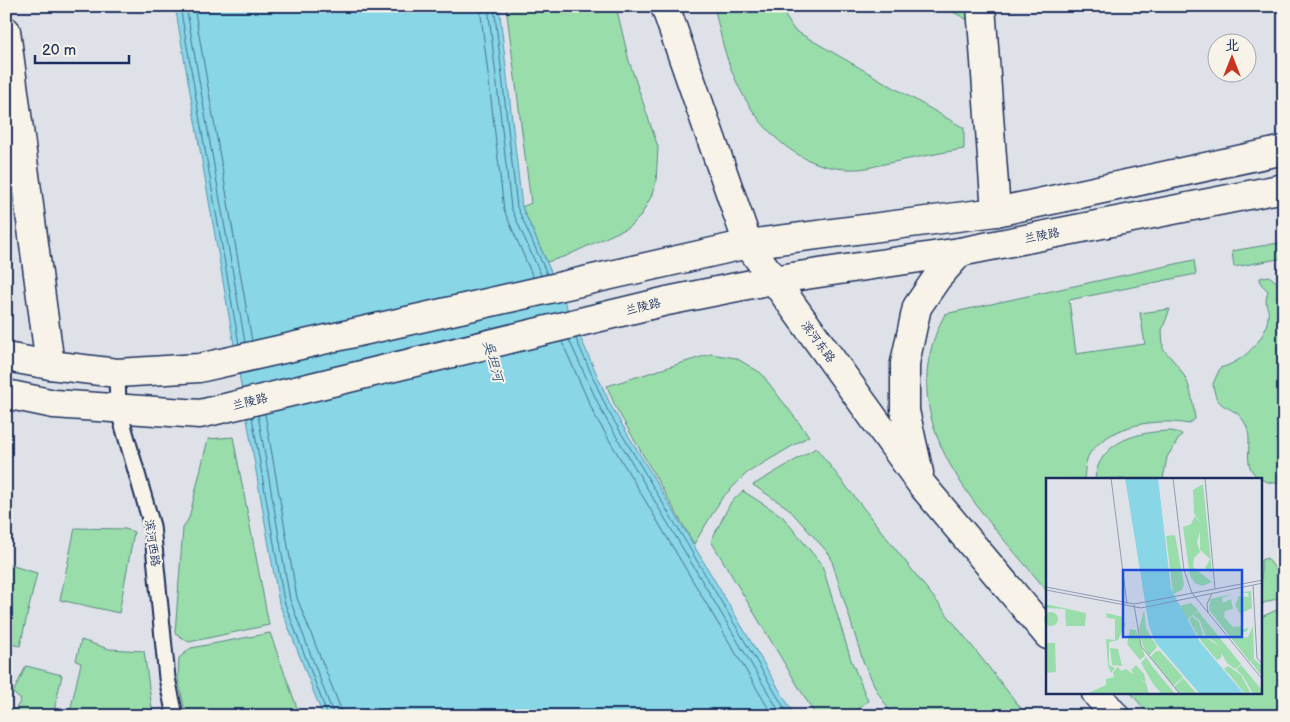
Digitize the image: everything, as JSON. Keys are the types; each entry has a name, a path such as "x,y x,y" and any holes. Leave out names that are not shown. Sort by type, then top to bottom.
{"main road":[{"name":"滨河东路","path":"665,6 748,244 772,280 922,484 1046,633"},
{"path":"981,6 996,212"},
{"path":"6,31 50,365"},
{"path":"6,356 50,365 118,373 199,368 748,244 996,212 1284,150"},
{"name":"兰陵路","path":"6,394 54,404 200,414 667,301 772,280 960,252 1284,188"},
{"path":"922,484 905,411 905,363 917,307 936,278 960,252"},
{"path":"1097,694 1115,716"}],"lane":[{"name":"滨河西路","path":"118,373 118,408 152,526 168,678 175,716"}],"green space":[{"path":"506,6 616,6 629,61 658,147 656,182 651,197 640,217 629,227 566,256 547,262 522,207 531,203"},
{"path":"714,6 779,6 794,30 964,128 964,149 856,169 834,168 813,162 794,152 778,140 750,107 731,69 721,38"},
{"path":"942,6 969,6 968,20"},
{"path":"1284,242 1284,258 1234,267 1232,251"},
{"path":"1194,260 1196,274 1069,300 1076,354 1145,344 1140,313 1170,309 1162,330 1163,349 1183,373 1192,397 1195,419 1189,424 1176,422 1149,423 1122,429 1099,443 1090,453 1086,462 1084,478 1046,478 1046,590 971,498 950,464 934,429 927,393 930,354 945,314"},
{"path":"1269,276 1284,288 1284,482 1278,483 1262,479 1254,474 1250,468 1249,438 1245,423 1235,412 1221,404 1213,384 1220,368 1244,356 1263,334 1268,317 1266,301 1268,291 1261,284 1260,278"},
{"path":"711,354 736,358 761,373 809,436 747,473 722,498 694,544 615,406 607,386"},
{"path":"1172,431 1182,434 1167,457 1163,478 1095,478 1098,466 1104,455 1112,447 1134,436"},
{"path":"233,437 269,625 189,642 175,633 183,528 189,518 208,439"},
{"path":"816,448 1027,716 893,716 877,691 863,661 830,555 788,508 753,485"},
{"path":"743,491 782,516 822,565 851,660 868,701 847,716 816,716 711,541 731,502"},
{"path":"75,528 125,529 134,532 119,613 60,600"},
{"path":"1267,558 1284,580 1284,596 1262,604 1262,560"},
{"path":"6,564 37,573 20,646 10,644 6,651"},
{"path":"1284,607 1282,654 1284,716 1150,716 1132,694 1262,694 1262,617"},
{"path":"270,633 300,716 186,716 178,679 179,658 191,648"},
{"path":"81,640 109,649 144,651 153,716 69,716 81,663 76,661"},
{"path":"26,666 62,675 53,716 6,716 6,708 15,710 21,700 13,693"}],"water":[{"name":"吴坦河","path":"175,6 499,6 522,207 611,406 795,716 323,716 279,603"}]}
